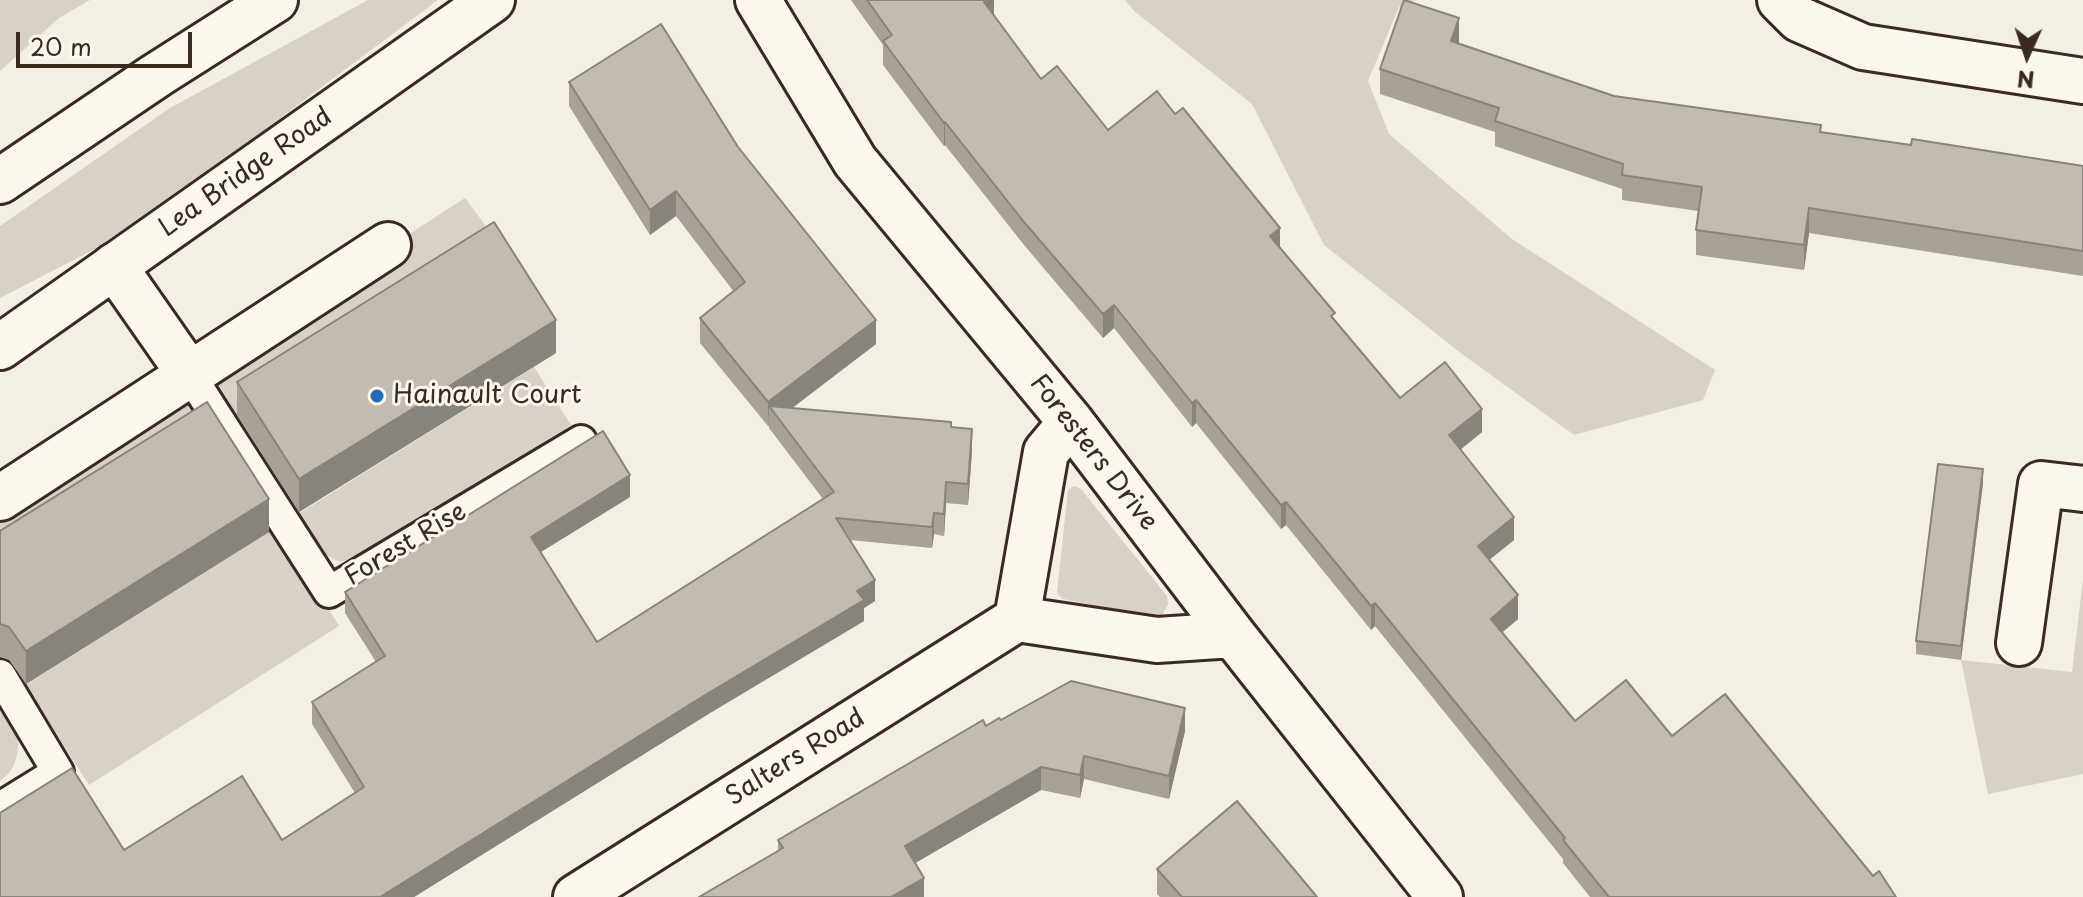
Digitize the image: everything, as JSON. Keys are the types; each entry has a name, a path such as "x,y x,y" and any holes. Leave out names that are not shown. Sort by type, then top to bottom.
{"street":[{"path":"0,181 275,0"},
{"name":"Lea Bridge Road","path":"0,347 492,0"},
{"name":"Foresters Drive","path":"758,0 855,161 1071,422 1233,635 1440,897"},
{"path":"1780,0 1799,19 1863,47 2083,81"},
{"path":"0,498 388,245"},
{"name":"Forest Rise","path":"114,266 190,375"},
{"path":"1071,422 1046,452 1017,619 1157,640 1233,635"},
{"path":"2019,643 2041,484 2083,489"},
{"name":"Salters Road","path":"576,897 1017,619"}],"lane":[{"name":"Forest Rise","path":"190,375 329,592 581,441"},
{"path":"0,675 58,772 0,808"}],"shaded area":[{"path":"0,0 90,0 59,18 0,71"},
{"path":"368,0 438,0 263,131 95,249 0,298 0,226 170,108"},
{"path":"1125,0 1416,0 1399,7 1368,81 1389,134 1512,239 1715,370 1703,400 1574,435 1462,354 1324,245 1252,104 1134,11"},
{"path":"465,198 503,249 0,563 0,498"},
{"path":"534,367 571,425 359,557 339,562 321,552 298,514"},
{"path":"1074,486 1081,489 1167,596 1168,605 1162,615 1150,617 1063,599 1057,593 1068,490"},
{"path":"278,526 339,626 89,785 25,685"},
{"path":"2083,579 2083,774 1988,794 1961,660 2072,672"},
{"path":"0,700 19,722 15,762 0,781"}],"building":[{"path":"867,0 986,0 984,2 1041,79 1057,66 1108,130 1157,91 1175,114 1183,108 1280,228 1270,236 1335,313 1331,316 1400,398 1445,362 1482,409 1449,435 1514,517 1478,546 1518,595 1491,619 1575,721 1626,680 1672,736 1725,694 1873,876 1879,871 1896,897 1609,897 1375,603 1371,606 1286,502 1281,505 1196,400 1192,403 1114,305 1103,314 1024,222 883,41 892,35"},
{"path":"1404,0 1459,18 1451,41 1614,96 1821,125 1820,132 1911,145 1912,139 2083,166 2083,251 1809,208 1804,245 1696,230 1702,187 1622,175 1623,164 1495,121 1499,108 1380,69"},
{"path":"661,24 738,147 876,320 768,402 700,318 745,282 676,191 650,210 569,82"},
{"name":"Hainault Court","path":"494,222 556,320 299,479 237,382"},
{"path":"207,402 269,499 26,651 9,627 0,624 0,531"},
{"path":"769,406 951,422 951,427 972,429 968,484 946,482 944,514 934,513 932,527 836,518 875,580 857,591 864,600 380,897 0,897 0,813 72,768 124,850 242,776 282,840 364,787 312,702 385,656 345,592 603,431 630,475 531,537 597,642 834,492"},
{"path":"1938,464 1983,469 1961,646 1916,641"},
{"path":"1071,681 1185,708 1169,776 1084,756 1080,775 1041,767 905,846 924,878 891,897 699,897 783,848 778,840 983,720 986,726 999,718 1001,720"},
{"path":"1237,801 1317,897 1182,897 1157,869"}],"place":[{"name":"Hainault Court","path":"377,396"}]}
